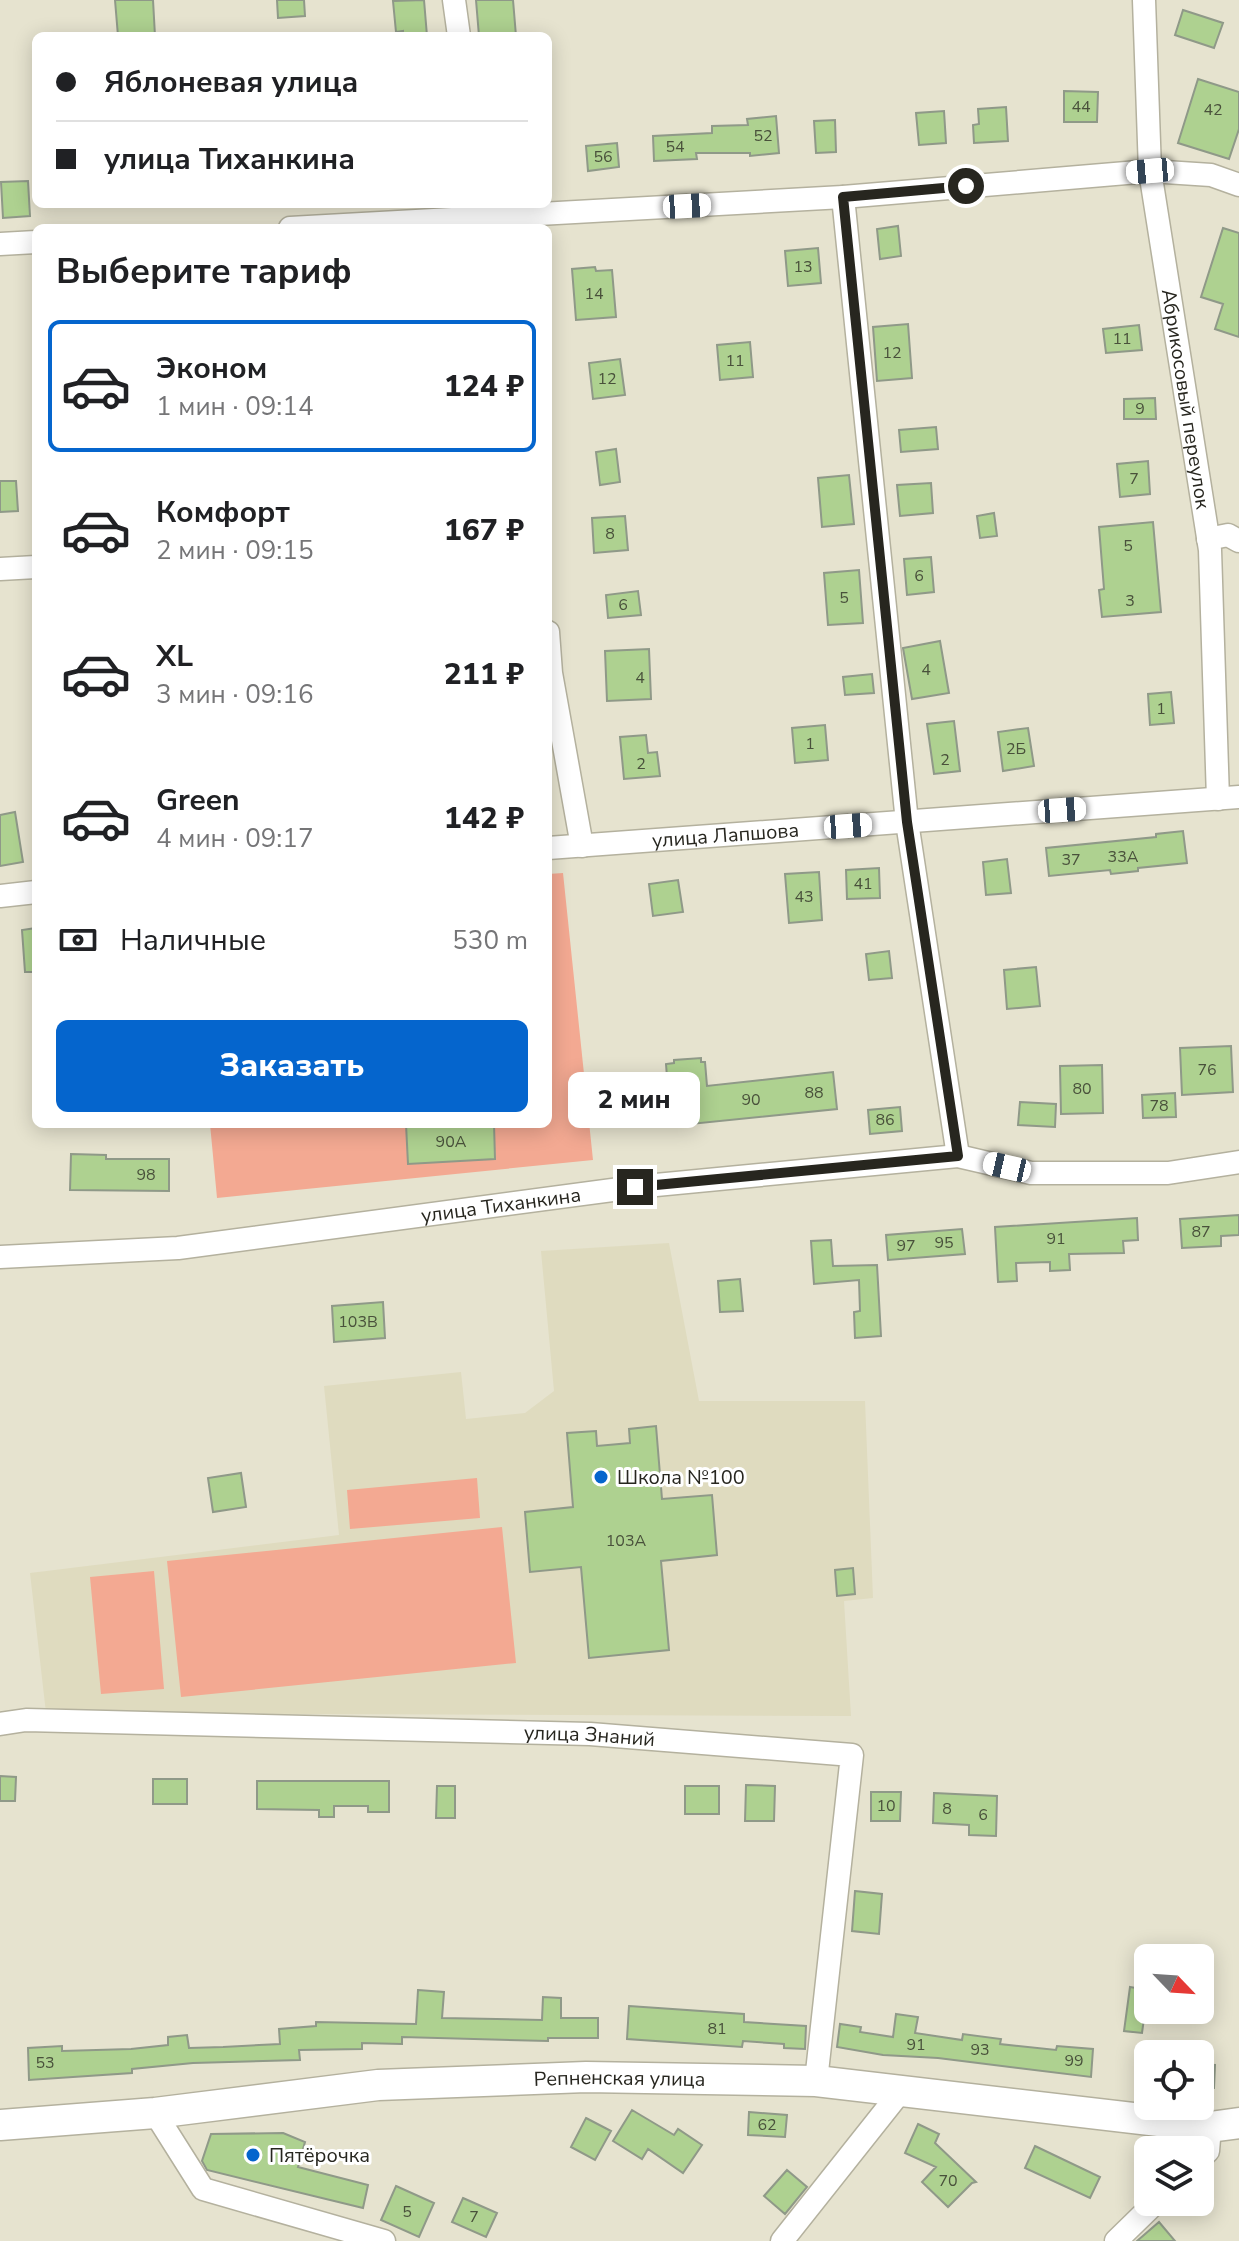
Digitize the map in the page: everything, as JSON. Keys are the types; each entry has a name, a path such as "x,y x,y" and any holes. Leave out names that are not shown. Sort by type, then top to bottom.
{"street":[{"path":"454,0 458,32"},
{"name":"Абрикосовый переулок","path":"1144,0 1150,171 1208,539 1228,798"},
{"path":"552,208 843,197 1150,171 1211,175 1239,185"},
{"path":"843,197 907,822 958,1156"},
{"path":"332,224 468,211 548,208"},
{"path":"468,211 492,224"},
{"path":"0,244 32,242"},
{"path":"1208,539 1228,535 1239,541"},
{"path":"0,569 32,567"},
{"path":"552,679 582,846"},
{"name":"улица Лапшова","path":"552,848 1228,798"},
{"path":"0,896 32,892"},
{"name":"улица Тиханкина","path":"0,1257 178,1248 635,1187 958,1156 1031,1173 1168,1173 1239,1162"},
{"name":"улица Знаний","path":"0,1724 26,1720 590,1734 852,1755 816,2081"},
{"name":"Репненская улица","path":"0,2125 155,2113 378,2085 586,2077 816,2081 901,2091 1188,2136"},
{"path":"782,2241 901,2091"},
{"path":"155,2113 203,2189 384,2241"},
{"path":"1116,2241 1142,2216"}],"shaded area":[{"path":"563,873 593,1160 217,1198 210,1128 552,1128 552,874"},
{"name":"Школа №100","path":"669,1243 699,1401 865,1401 873,1598 844,1601 851,1716 46,1713 30,1573 339,1535 324,1386 461,1372 466,1419 525,1413 554,1391 541,1251"},
{"path":"477,1478 480,1518 350,1529 347,1490"},
{"path":"502,1527 516,1663 181,1697 167,1561"},
{"path":"154,1571 164,1689 101,1694 90,1577"}],"building":[{"path":"115,0 153,0 155,32 118,32"},
{"path":"277,0 304,0 305,16 278,18"},
{"path":"424,0 427,32 396,32 393,1"},
{"path":"476,0 513,0 516,32 479,32"},
{"path":"1183,10 1223,23 1214,48 1175,35"},
{"path":"1198,79 1239,92 1239,129 1229,159 1178,143"},
{"path":"1064,91 1098,92 1097,122 1064,122"},
{"path":"1006,107 1008,141 974,143 973,125 979,124 978,109"},
{"path":"944,111 946,143 919,145 916,113"},
{"path":"776,116 779,153 750,156 750,153 696,153 697,159 654,161 653,136 712,133 712,126 748,125 747,119"},
{"path":"835,120 836,152 816,153 814,121"},
{"path":"617,143 619,167 588,171 586,146"},
{"path":"28,181 30,216 3,218 1,182"},
{"path":"898,226 901,256 880,259 877,229"},
{"path":"1223,228 1239,233 1239,337 1215,329 1223,304 1201,297"},
{"path":"818,248 821,283 788,286 785,251"},
{"path":"595,267 596,271 612,270 616,317 576,320 572,269"},
{"path":"908,324 912,378 877,381 873,327"},
{"path":"1139,325 1142,350 1106,353 1103,329"},
{"path":"750,342 753,377 720,380 717,345"},
{"path":"620,359 625,395 593,399 589,363"},
{"path":"1155,398 1156,419 1124,419 1124,399"},
{"path":"936,427 938,449 901,452 899,430"},
{"path":"616,449 620,482 600,485 596,452"},
{"path":"1148,461 1150,494 1120,497 1117,464"},
{"path":"849,475 854,524 822,527 818,478"},
{"path":"0,481 16,481 18,511 0,512"},
{"path":"931,483 933,513 900,516 897,485"},
{"path":"994,513 997,536 980,538 977,516"},
{"path":"625,516 628,550 594,553 592,518"},
{"path":"1153,522 1161,612 1102,617 1099,590 1104,589 1099,527"},
{"path":"931,557 934,592 907,595 904,559"},
{"path":"859,570 863,623 828,625 824,573"},
{"path":"638,591 641,615 608,618 606,595"},
{"path":"940,641 949,693 912,699 903,648"},
{"path":"649,649 651,699 607,701 605,651"},
{"path":"872,674 874,693 845,695 843,677"},
{"path":"1171,692 1174,723 1150,725 1148,694"},
{"path":"954,721 960,771 934,774 927,724"},
{"path":"825,725 828,760 795,763 792,728"},
{"path":"1028,728 1034,766 1003,771 998,732"},
{"path":"646,735 648,753 657,752 660,776 624,779 620,737"},
{"path":"15,812 23,862 0,866 0,815"},
{"path":"1183,831 1187,863 1111,874 1110,870 1049,876 1046,848 1156,837 1156,834"},
{"path":"1007,859 1011,893 986,895 983,862"},
{"path":"879,868 880,898 847,899 846,870"},
{"path":"819,872 822,920 789,923 785,874"},
{"path":"678,880 683,912 653,916 649,884"},
{"path":"32,929 32,972 25,972 22,930"},
{"path":"889,951 892,978 869,980 866,954"},
{"path":"1036,967 1040,1006 1007,1009 1004,970"},
{"path":"1231,1046 1233,1092 1182,1095 1180,1048"},
{"path":"701,1058 701,1062 705,1062 707,1086 833,1072 837,1109 681,1125 680,1114 673,1114 672,1103 669,1103 666,1064 674,1063 674,1060"},
{"path":"1102,1065 1103,1113 1061,1114 1060,1066"},
{"path":"1175,1093 1176,1117 1143,1118 1142,1095"},
{"path":"1020,1102 1056,1104 1055,1127 1018,1125"},
{"path":"900,1107 902,1131 870,1134 868,1110"},
{"path":"406,1128 494,1128 495,1159 408,1164"},
{"path":"71,1154 106,1155 106,1159 169,1159 169,1191 70,1190"},
{"path":"1239,1215 1239,1235 1221,1236 1221,1246 1182,1248 1180,1219"},
{"path":"1137,1218 1138,1240 1123,1241 1124,1253 1069,1254 1070,1270 1050,1271 1050,1262 1016,1263 1017,1281 998,1282 995,1227"},
{"path":"962,1229 965,1254 888,1260 886,1235"},
{"path":"831,1240 833,1266 877,1265 881,1336 855,1338 854,1312 860,1311 859,1280 814,1284 811,1241"},
{"path":"740,1279 743,1311 720,1312 718,1281"},
{"path":"383,1302 385,1338 334,1342 332,1306"},
{"path":"656,1426 662,1499 712,1495 717,1555 661,1561 669,1650 589,1658 581,1567 530,1572 525,1512 573,1507 567,1433 596,1431 597,1446 630,1443 629,1429"},
{"path":"241,1473 246,1507 213,1512 208,1478"},
{"path":"853,1568 855,1594 837,1596 835,1570"},
{"path":"0,1776 16,1777 15,1801 0,1801"},
{"path":"153,1779 187,1779 187,1804 153,1804"},
{"path":"257,1781 389,1781 389,1812 368,1812 368,1806 334,1806 334,1817 319,1817 319,1810 257,1809"},
{"path":"746,1785 775,1786 774,1821 745,1821"},
{"path":"437,1786 455,1786 455,1818 436,1818"},
{"path":"685,1786 719,1786 719,1814 685,1814"},
{"path":"871,1792 901,1792 900,1821 871,1821"},
{"path":"934,1793 997,1796 996,1836 969,1835 969,1825 933,1823"},
{"path":"855,1891 882,1894 879,1934 852,1931"},
{"path":"1130,1987 1134,1988 1134,2024 1143,2024 1142,2033 1124,2031"},
{"path":"418,1990 444,1992 442,2018 542,2020 543,1997 561,1998 561,2018 598,2018 598,2038 548,2038 548,2041 402,2037 402,2044 362,2043 362,2049 299,2050 300,2060 193,2063 132,2069 132,2073 29,2080 28,2048 62,2046 62,2051 131,2049 168,2045 168,2037 187,2035 189,2048 280,2044 279,2029 316,2026 316,2022 416,2024"},
{"path":"629,2006 744,2014 744,2022 806,2026 805,2049 743,2041 742,2047 627,2039"},
{"path":"896,2014 918,2017 915,2033 962,2040 963,2034 1001,2039 1000,2044 1056,2050 1057,2046 1093,2049 1091,2077 938,2058 883,2055 837,2047 840,2024 861,2027 860,2032 893,2037"},
{"path":"632,2110 674,2135 678,2129 702,2145 683,2173 648,2149 642,2159 613,2141"},
{"path":"749,2112 787,2115 785,2137 748,2135"},
{"path":"586,2118 611,2131 595,2160 571,2147"},
{"path":"918,2124 939,2134 935,2143 976,2182 948,2207 922,2182 936,2167 905,2153"},
{"name":"Пятёрочка","path":"283,2133 305,2142 298,2167 368,2185 363,2208 207,2170 202,2161 211,2134"},
{"path":"1035,2146 1100,2177 1090,2198 1025,2168"},
{"path":"787,2170 807,2187 785,2214 764,2196"},
{"path":"396,2186 434,2203 419,2237 381,2220"},
{"path":"463,2198 497,2213 486,2237 452,2222"},
{"path":"1159,2222 1175,2241 1137,2241"}],"place":[{"name":"Школа №100","path":"601,1477"},
{"name":"Пятёрочка","path":"253,2155"}],"route":[{"path":"635,1187 958,1156 907,822 843,197 966,186"}]}
